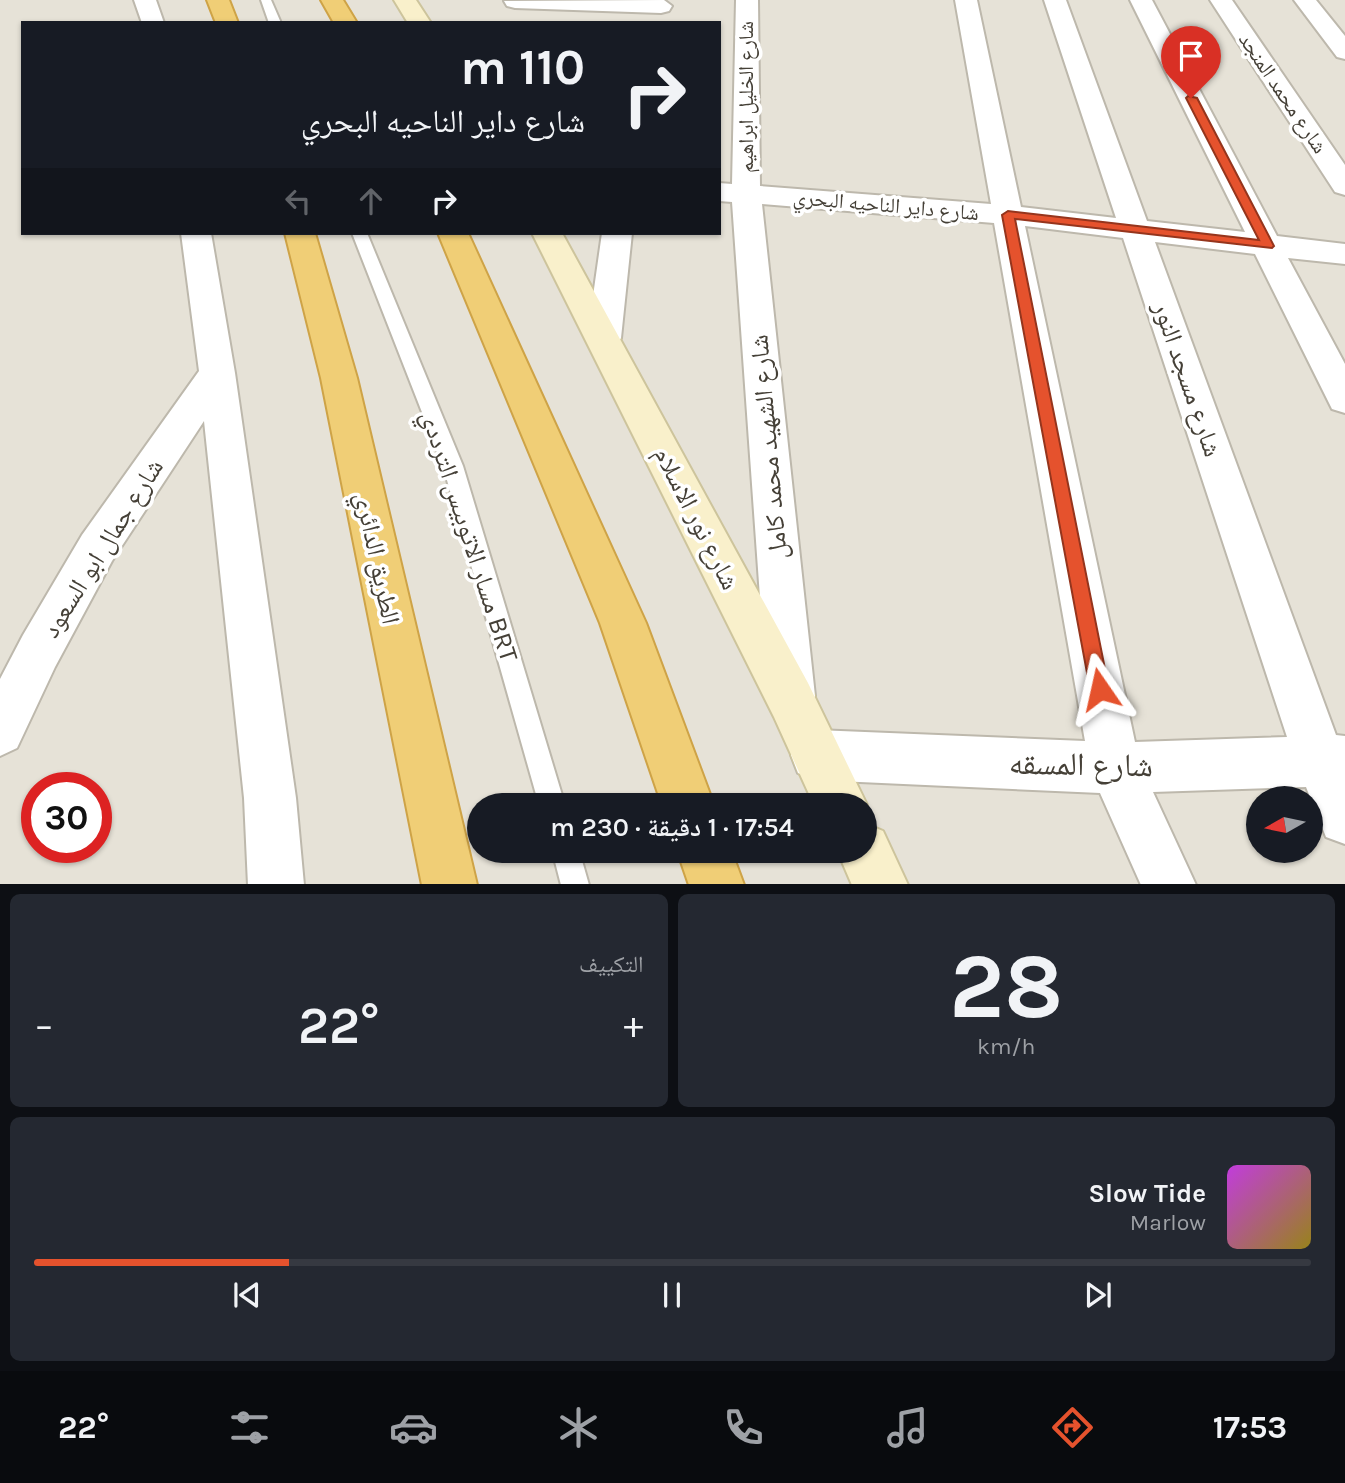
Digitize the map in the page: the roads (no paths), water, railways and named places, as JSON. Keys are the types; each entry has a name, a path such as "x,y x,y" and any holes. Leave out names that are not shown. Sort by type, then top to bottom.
{"highway":[{"path":"218,0 227,21"},
{"path":"332,0 345,21"},
{"name":"الطريق الدائري","path":"301,235 339,378 450,884"},
{"path":"454,235 623,623 684,793"},
{"path":"709,863 716,884"}],"street":[{"path":"145,0 152,21"},
{"path":"405,0 419,21"},
{"path":"505,21 515,0 660,10"},
{"name":"شارع الخليل ابراهيم","path":"733,192 747,0"},
{"path":"966,0 1115,768 1169,884"},
{"name":"شارع مسجد النور","path":"1055,0 1135,230 1332,760 1345,818"},
{"path":"1141,0 1345,398"},
{"name":"شارع محمد المنجد","path":"1221,0 1345,186"},
{"path":"1306,0 1345,52"},
{"name":"شارع داير الناحيه البحري","path":"733,192 1008,215 1345,254"},
{"name":"شارع الشهيد محمد كامل","path":"733,192 791,700"},
{"path":"196,235 218,373 270,798 276,884"},
{"name":"شارع نور الاسلام","path":"548,235 791,700 835,793"},
{"path":"604,338 617,235"},
{"name":"شارع جمال ابو السعود","path":"0,731 39,650 97,548 218,373"},
{"name":"شارع المسقه","path":"816,755 1115,768 1332,760"},
{"path":"870,863 881,884"}],"lane":[{"path":"266,0 274,21"},
{"name":"مسار الاتوبيس الترددي BRT","path":"360,235 453,466 548,793"},
{"path":"569,863 575,884"}]}
